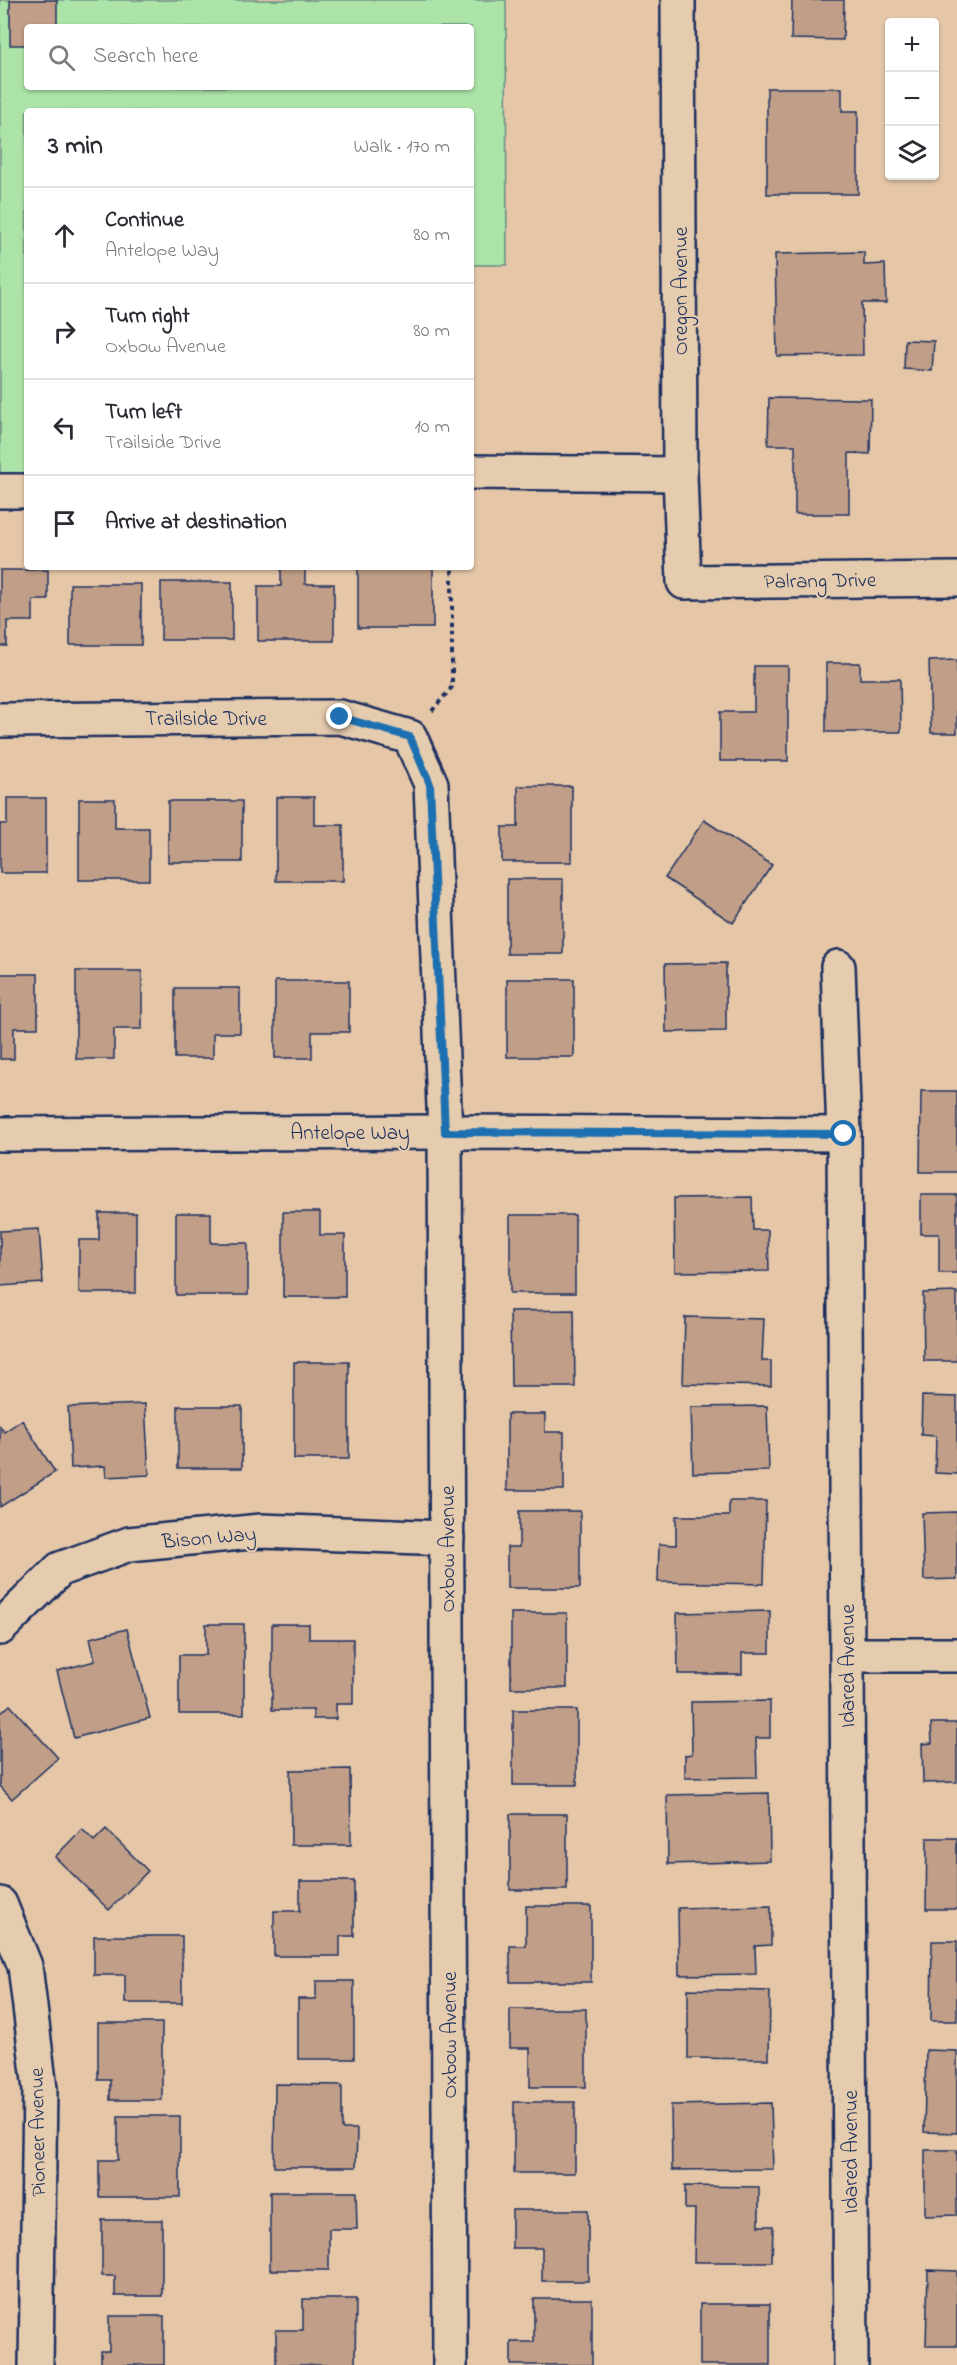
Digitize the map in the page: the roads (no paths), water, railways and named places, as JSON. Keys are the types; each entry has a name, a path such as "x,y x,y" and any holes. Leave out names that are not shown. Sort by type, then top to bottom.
{"street":[{"name":"Oregon Avenue","path":"678,0 680,474 684,582"},
{"path":"474,472 680,474"},
{"path":"0,491 24,491"},
{"name":"Palrang Drive","path":"684,582 957,579"},
{"name":"Trailside Drive","path":"0,720 340,717 410,737"},
{"name":"Oxbow Avenue","path":"410,737 430,784 445,1132 450,2365"},
{"name":"Idared Avenue","path":"838,967 844,1134 851,2365"},
{"name":"Antelope Way","path":"0,1134 445,1132 844,1134"},
{"name":"Bison Way","path":"0,1628 60,1569 129,1544 261,1531 447,1539"},
{"path":"847,1655 957,1655"},
{"name":"Pioneer Avenue","path":"0,1904 25,1966 40,2089 36,2365"}]}
